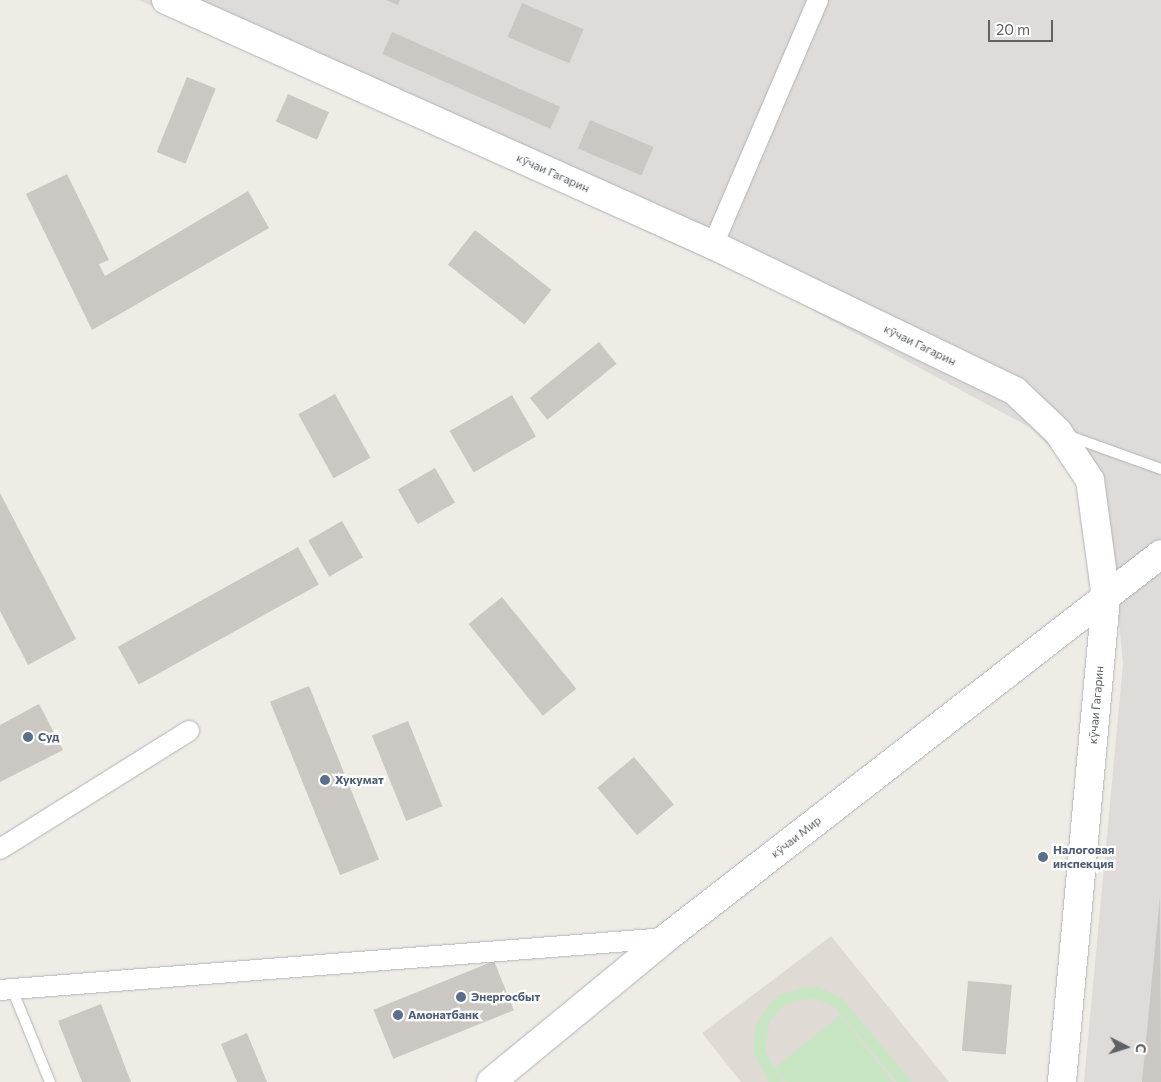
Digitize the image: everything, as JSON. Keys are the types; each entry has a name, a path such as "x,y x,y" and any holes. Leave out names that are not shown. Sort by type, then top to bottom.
{"main road":[{"name":"кӯчаи Гагарин","path":"166,0 713,245 1015,391 1058,432 1090,480 1106,598 1062,1082"},
{"name":"кӯчаи Мир","path":"491,1082 666,938 1161,554"}],"street":[{"path":"713,245 818,0"},
{"path":"0,849 189,731"},
{"path":"6,989 666,938"}],"lane":[{"path":"1058,432 1161,469"},
{"path":"6,989 50,1082"}],"shaded area":[{"path":"139,0 1161,0 1161,1082 1084,1082 1123,664 1108,503 1029,427 777,291"},
{"path":"831,936 949,1082 741,1082 702,1033"}],"green space":[{"path":"805,987 818,987 842,998 912,1082 897,1082 835,1007 816,999 805,999 785,1005 770,1020 765,1051 783,1082 769,1082 754,1054 755,1027 769,1004 779,995"},
{"path":"840,1015 893,1082 786,1082 775,1068"}],"building":[{"path":"386,0 400,0 398,5"},
{"path":"522,3 584,29 569,63 508,37"},
{"path":"392,32 560,107 550,129 382,54"},
{"path":"187,77 216,89 185,164 157,152"},
{"path":"288,94 329,112 317,140 276,121"},
{"path":"590,120 654,147 641,175 578,149"},
{"path":"67,174 109,260 99,264 105,276 248,191 269,228 92,330 26,194"},
{"path":"475,230 551,290 524,324 448,265"},
{"path":"599,342 617,364 547,420 530,398"},
{"path":"335,394 370,458 334,478 298,414"},
{"path":"512,395 536,437 474,473 450,431"},
{"path":"435,468 455,503 418,524 398,490"},
{"path":"0,493 76,639 28,665 0,611"},
{"path":"342,521 363,557 329,577 308,540"},
{"path":"298,547 319,585 139,684 118,647"},
{"path":"502,597 576,689 543,716 469,624"},
{"name":"Хукумат","path":"309,686 379,859 340,875 270,702"},
{"name":"Суд","path":"39,704 63,750 0,782 0,725"},
{"path":"408,721 442,806 406,821 372,736"},
{"path":"634,757 674,804 637,835 597,788"},
{"path":"1160,896 1161,1082 1142,1082"},
{"path":"494,961 514,1010 393,1059 373,1010"},
{"path":"968,981 1012,985 1006,1055 962,1051"},
{"path":"101,1004 131,1082 82,1082 58,1021"},
{"path":"247,1033 267,1082 237,1082 221,1044"}],"place":[{"name":"Суд","path":"28,737"},
{"name":"Хукумат","path":"325,780"},
{"name":"Налоговая инспекция","path":"1043,857"},
{"name":"Энергосбыт","path":"461,997"},
{"name":"Амонатбанк","path":"398,1015"}]}
